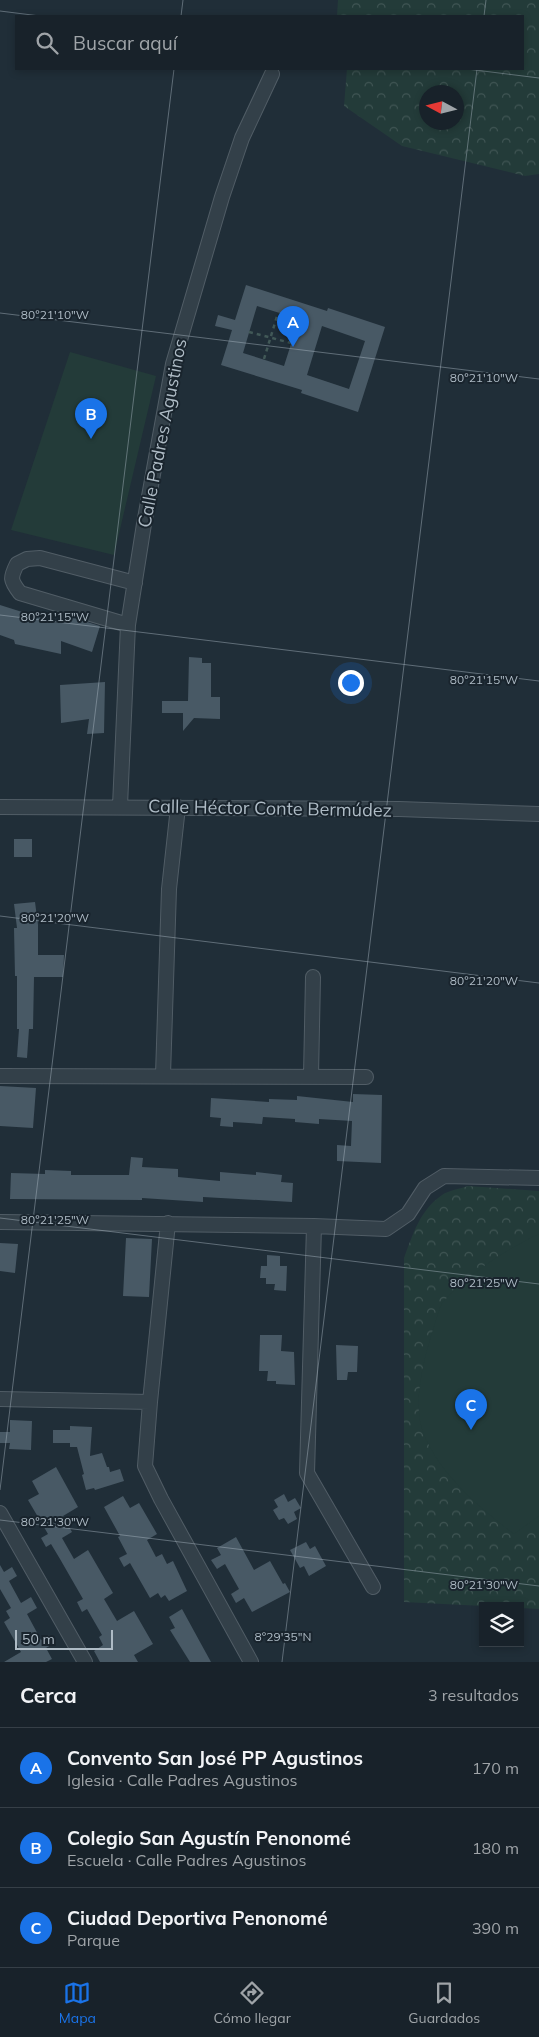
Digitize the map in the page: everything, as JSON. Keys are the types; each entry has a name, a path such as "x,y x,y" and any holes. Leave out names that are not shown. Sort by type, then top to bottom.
{"street":[{"name":"Calle Padres Agustinos","path":"120,806 128,625 144,524 174,364 222,197 242,138 272,74"},
{"path":"128,625 20,594 13,584 11,576 17,564 40,558 135,583"},
{"name":"Calle Héctor Conte Bermúdez","path":"0,806 399,810 539,814"},
{"path":"163,1075 169,889 178,807"},
{"path":"311,1076 313,978"},
{"path":"0,1076 366,1077"},
{"path":"0,1222 168,1223 386,1229 408,1214 425,1188 444,1176 539,1178"},
{"path":"168,1223 145,1461 147,1471 178,1530 251,1662"},
{"path":"314,1226 307,1473 373,1587"},
{"path":"0,1399 150,1402"},
{"path":"0,1512 84,1662"}],"path":[{"path":"264,359 278,313"},
{"path":"249,332 291,343"}],"green space":[{"path":"338,0 539,0 539,174 525,176 402,146 344,106 347,70 524,70 524,15 337,15"},
{"path":"70,352 156,376 114,555 11,530"},
{"path":"468,1186 539,1191 539,1609 524,1608 524,1602 479,1602 479,1606 404,1602 404,1258 423,1215 434,1201 451,1191"},
{"path":"539,1234 539,1516 514,1534 476,1503 441,1465 425,1437 419,1410 419,1395 423,1365 443,1302 464,1281 488,1263 513,1247"}],"building":[{"path":"246,285 327,311 328,308 385,327 358,412 301,393 302,390 221,365 232,330 215,326 218,315 235,320","holes":["257,306 299,319 284,366 243,353","322,326 365,341 349,389 307,375"]},
{"path":"0,605 57,623 61,614 100,626 92,652 61,641 61,654 15,644 14,640 0,635"},
{"path":"189,657 202,658 202,663 211,663 211,697 220,697 220,719 194,718 183,731 183,713 162,713 162,701 188,701"},
{"path":"105,682 104,733 87,734 89,719 61,723 60,685"},
{"path":"14,839 32,839 32,857 14,857"},
{"path":"35,902 38,925 38,955 64,955 63,977 34,977 33,1029 29,1029 27,1058 17,1057 19,1029 17,1029 17,976 15,976 14,928 17,928 14,904"},
{"path":"0,1086 36,1088 33,1128 0,1126"},
{"path":"353,1094 382,1095 381,1163 337,1161 337,1145 351,1146 352,1121 319,1119 319,1124 295,1122 295,1119 263,1117 262,1124 233,1122 233,1127 220,1126 221,1118 210,1117 211,1098 269,1102 269,1099 297,1100 297,1096 353,1102"},
{"path":"131,1157 143,1158 142,1167 178,1169 178,1177 220,1181 220,1172 256,1175 256,1172 282,1175 281,1182 293,1183 292,1202 203,1197 203,1202 142,1198 142,1200 10,1199 11,1173 45,1174 45,1170 71,1171 71,1175 129,1175"},
{"path":"126,1238 152,1239 149,1297 123,1296"},
{"path":"0,1243 18,1244 15,1273 0,1271"},
{"path":"267,1255 280,1256 280,1266 287,1266 286,1291 274,1290 275,1284 266,1284 266,1278 260,1278 261,1266 267,1266"},
{"path":"260,1335 282,1335 281,1351 294,1352 295,1385 276,1384 276,1381 267,1381 268,1371 259,1371"},
{"path":"336,1345 358,1346 357,1372 348,1372 347,1380 337,1380"},
{"path":"10,1420 32,1421 31,1450 9,1449 10,1443 0,1443 0,1432 10,1432"},
{"path":"70,1426 92,1427 90,1456 102,1453 110,1472 120,1469 124,1481 95,1490 94,1488 86,1490 77,1447 70,1447 70,1443 53,1443 53,1430 70,1430"},
{"path":"56,1467 78,1507 63,1516 72,1532 62,1538 74,1559 88,1550 113,1593 104,1599 117,1621 134,1611 153,1644 134,1655 138,1662 100,1662 94,1651 103,1645 99,1637 102,1635 87,1609 82,1612 77,1602 83,1599 51,1544 46,1547 41,1538 48,1534 28,1500 39,1494 32,1481"},
{"path":"284,1494 288,1502 295,1498 301,1508 294,1512 297,1519 288,1524 284,1518 279,1520 273,1510 278,1507 274,1500"},
{"path":"123,1496 130,1508 139,1503 157,1534 147,1540 156,1557 162,1554 167,1564 173,1561 187,1591 169,1601 165,1595 161,1598 158,1593 150,1598 130,1563 124,1567 119,1558 127,1554 118,1537 120,1536 104,1507"},
{"path":"236,1537 254,1570 270,1561 283,1584 285,1583 290,1592 252,1612 244,1598 236,1603 231,1594 239,1589 225,1564 217,1569 211,1560 221,1555 217,1548"},
{"path":"306,1542 310,1549 315,1546 326,1566 309,1576 304,1566 300,1568 290,1550"},
{"path":"0,1565 4,1572 12,1567 17,1576 9,1581 21,1603 31,1597 37,1608 27,1614 41,1640 49,1635 54,1643 46,1648 52,1659 46,1662 4,1662 21,1652 4,1622 10,1618 6,1611 11,1608 0,1589"},
{"path":"182,1609 211,1662 190,1662 170,1630 175,1628 169,1617"}],"place":[{"name":"Convento San José PP Agustinos","path":"293,347"},
{"name":"Colegio San Agustín Penonomé","path":"91,439"},
{"name":"Ciudad Deportiva Penonomé","path":"471,1430"}]}
